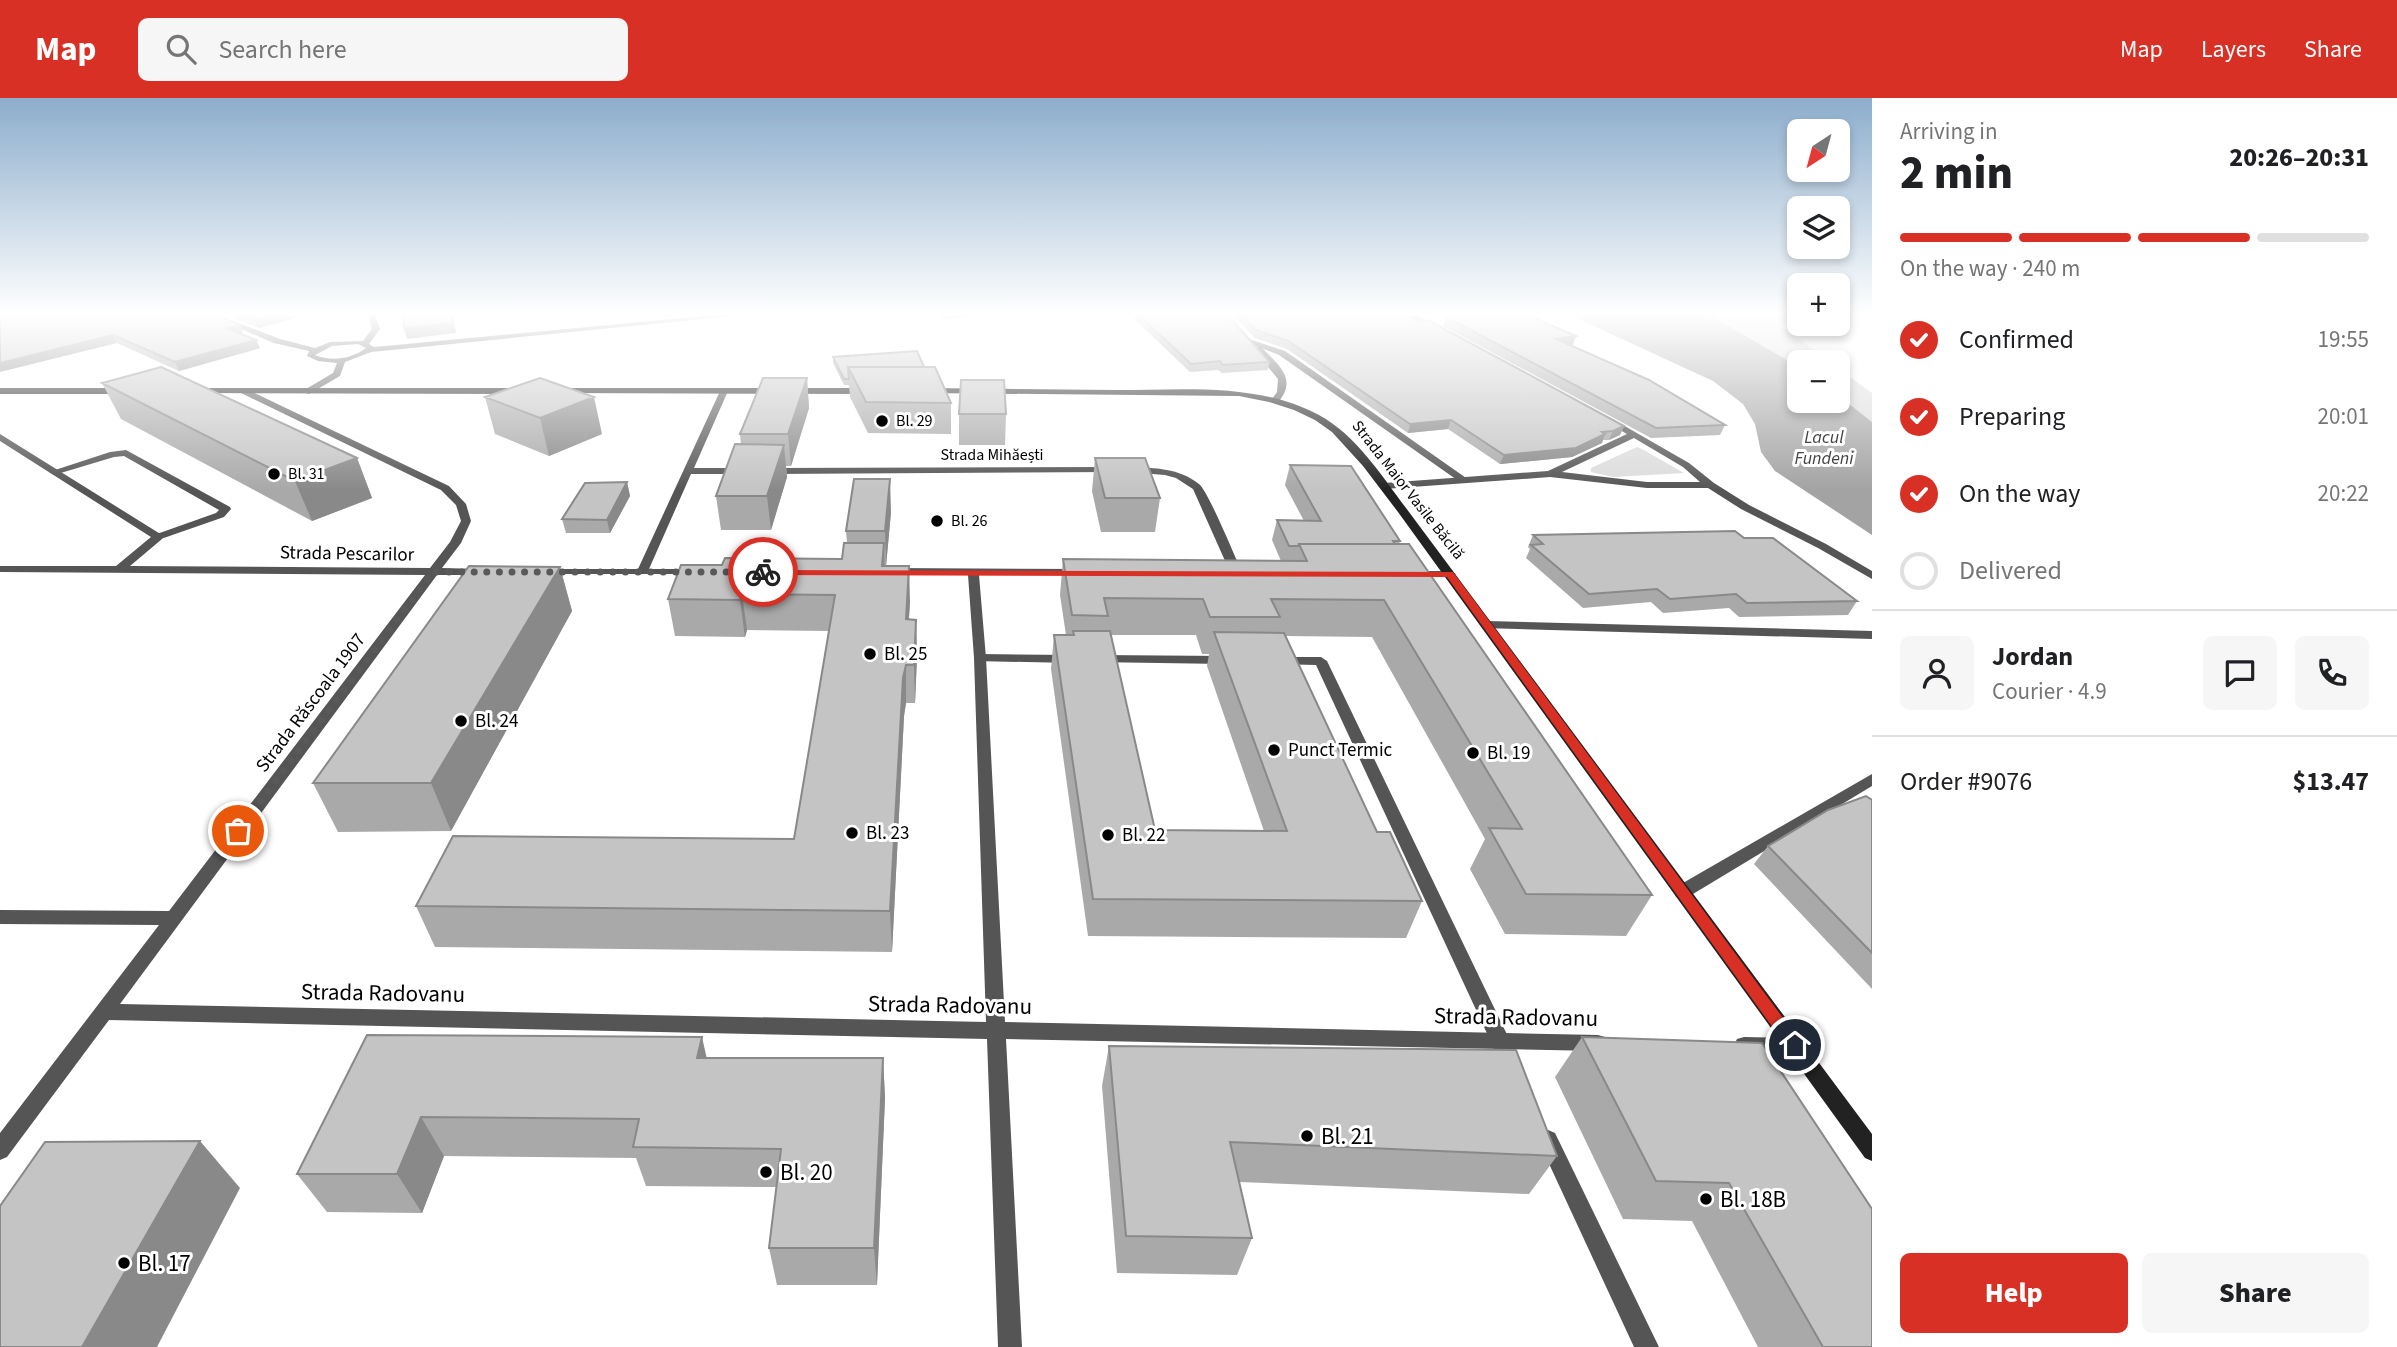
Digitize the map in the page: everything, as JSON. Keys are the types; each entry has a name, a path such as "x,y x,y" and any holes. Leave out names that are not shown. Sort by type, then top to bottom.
{"street":[{"path":"309,391 338,373"},
{"path":"1276,400 1284,391 1278,373"},
{"path":"1310,373 1464,480"},
{"path":"0,391 132,391"},
{"path":"183,391 532,391"},
{"name":"Strada Răscoala 1907","path":"1,1148 455,543 466,521 461,504 445,488 244,391"},
{"path":"546,391 877,391"},
{"path":"642,572 724,391"},
{"name":"Strada Maior Vasile Băcilă","path":"919,391 1210,391 1276,400 1320,417 1335,428 1384,486 1450,574 1872,1151"},
{"path":"1601,416 1686,465 1710,485 1872,576"},
{"path":"1550,474 1633,435"},
{"path":"0,437 158,537"},
{"path":"54,472 113,454 126,453 226,509 220,515 158,537 119,569"},
{"name":"Strada Mihăești","path":"688,471 1166,472 1197,487 1236,572"},
{"path":"1384,486 1550,474 1605,482 1710,485"},
{"name":"Strada Pescarilor","path":"0,569 496,572"},
{"path":"876,571 1089,572"},
{"path":"973,571 980,658 1010,1347"},
{"path":"534,572 710,572"},
{"path":"1223,572 1250,572"},
{"path":"1399,574 1450,574"},
{"path":"1487,625 1872,635"},
{"path":"980,658 1240,660"},
{"path":"1267,661 1321,661 1512,1066"},
{"path":"1682,892 1872,779"},
{"path":"0,917 173,918"},
{"name":"Strada Radovanu","path":"103,1012 1612,1043"},
{"path":"1723,1044 1795,1045"},
{"path":"1541,1127 1647,1347"}],"shaded area":[{"path":"1850,377 1872,393 1872,422 1850,405"},
{"path":"1637,447 1684,473 1613,477 1591,472 1591,468"}],"water":[{"name":"Lacul Fundeni","path":"1696,373 1787,373 1787,413 1850,413 1850,405 1872,422 1872,535 1775,471 1761,452 1755,424 1743,404 1713,381"}],"building":[{"path":"138,373 175,373 357,458 295,481 102,383"},
{"path":"841,373 849,373 849,379 844,379"},
{"path":"851,373 938,373 951,403 866,402"},
{"path":"1335,373 1527,373 1624,426 1602,432 1605,434 1576,448 1504,455 1451,420 1410,424"},
{"path":"1552,373 1634,373 1725,425 1656,428"},
{"path":"540,378 594,397 540,418 485,397"},
{"path":"763,378 807,378 788,434 740,434"},
{"path":"961,380 1004,380 1006,414 959,414"},
{"path":"735,444 784,445 767,496 716,496"},
{"path":"1095,458 1145,458 1160,498 1105,498"},
{"path":"1290,465 1351,466 1400,541 1393,541 1395,544 1289,546 1277,520 1321,521"},
{"path":"854,479 890,479 885,531 846,531"},
{"path":"627,482 607,520 562,519 585,483"},
{"path":"1735,531 1744,538 1773,538 1857,601 1747,603 1736,594 1670,599 1657,589 1589,594 1531,545 1543,544 1533,535"},
{"path":"844,543 884,543 882,566 909,566 906,619 916,620 914,665 906,665 903,678 890,911 416,906 453,836 794,839 835,595 742,594 740,600 668,599 681,565 722,565 725,558 842,559"},
{"path":"1299,544 1409,544 1652,895 1526,894 1489,828 1522,829 1384,600 1271,599 1280,617 1210,617 1203,599 1104,598 1108,616 1072,615 1063,559 1307,561"},
{"path":"469,566 560,567 431,783 313,783"},
{"path":"1073,631 1110,631 1155,830 1287,831 1214,632 1284,633 1377,832 1390,832 1422,901 1093,899 1054,635 1074,635"},
{"path":"1866,796 1872,800 1872,953 1768,846 1828,810"},
{"path":"367,1035 702,1037 697,1058 883,1058 874,1248 769,1248 781,1149 633,1147 639,1119 421,1117 397,1174 297,1174"},
{"path":"1582,1037 1762,1043 1872,1209 1872,1347 1823,1347 1729,1183 1656,1181"},
{"name":"Bl. 21","path":"1109,1046 1516,1050 1557,1156 1230,1142 1252,1238 1126,1236"},
{"path":"200,1141 82,1347 0,1347 0,1206 45,1142"}],"way so far":[{"path":"238,831 433,572 763,572"}],"place":[{"name":"Bl. 29","path":"882,421"},
{"name":"Bl. 31","path":"274,474"},
{"name":"Bl. 26","path":"937,521"},
{"name":"Bl. 25","path":"870,654"},
{"name":"Bl. 24","path":"461,721"},
{"name":"Punct Termic","path":"1274,750"},
{"name":"Bl. 19","path":"1473,753"},
{"name":"Bl. 23","path":"852,833"},
{"name":"Bl. 22","path":"1108,835"},
{"name":"Bl. 21","path":"1307,1136"},
{"name":"Bl. 20","path":"766,1172"},
{"name":"Bl. 18B","path":"1706,1199"},
{"name":"Bl. 17","path":"124,1263"}],"route":[{"path":"763,572 1450,574 1795,1045"}]}
